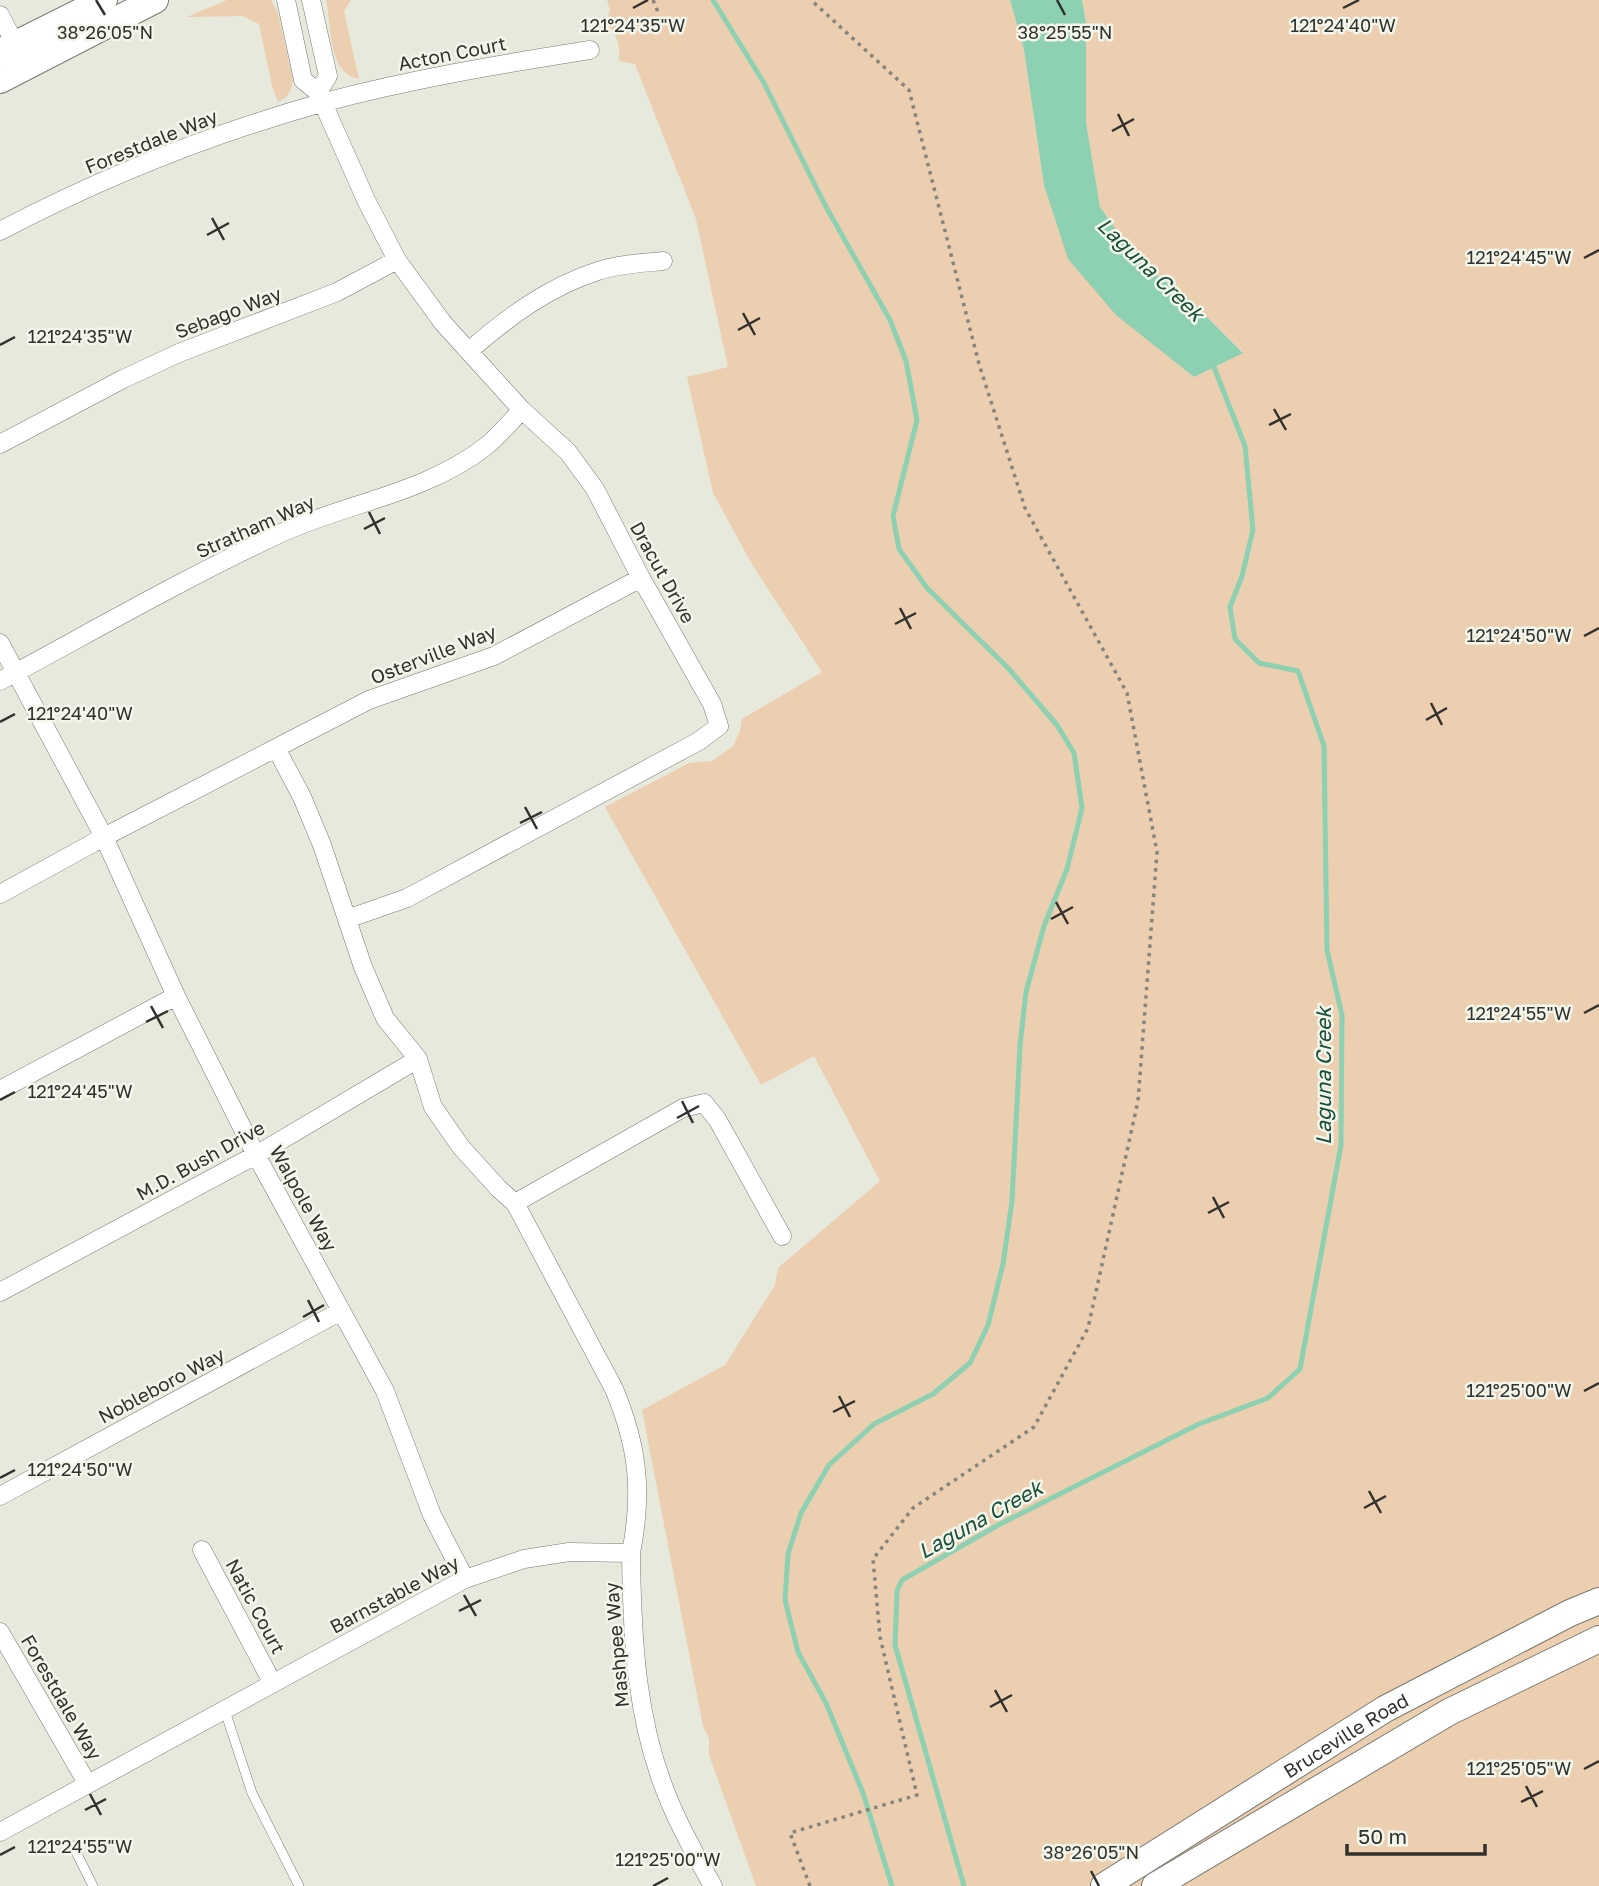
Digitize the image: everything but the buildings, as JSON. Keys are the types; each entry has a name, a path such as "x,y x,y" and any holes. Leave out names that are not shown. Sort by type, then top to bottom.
{"main road":[{"path":"7,48 104,0"},
{"path":"0,80 155,0"},
{"name":"Bruceville Road","path":"1104,1886 1385,1709 1570,1613 1599,1601"},
{"name":"Bruceville Road","path":"1155,1886 1450,1712 1599,1639"}],"street":[{"name":"Dracut Drive","path":"286,0 303,80 320,97 367,202 397,260 443,323 523,410 568,452 595,489 641,578 712,704 719,726 699,741 407,898 347,919"},
{"path":"311,0 328,76 320,97"},
{"path":"0,15 7,48"},
{"name":"Acton Court","path":"320,97 480,67 590,50"},
{"name":"Forestdale Way","path":"0,231 120,174 320,97"},
{"name":"Sebago Way","path":"0,444 123,379 179,353 337,292 397,260"},
{"path":"469,351 527,305 573,281 599,270 663,261"},
{"name":"Stratham Way","path":"8,677 158,593 227,558 287,531 407,489 454,467 486,447 523,410"},
{"name":"Osterville Way","path":"276,748 369,700 494,656 641,578"},
{"name":"Walpole Way","path":"0,643 8,677 104,837 176,996 256,1155 385,1391 421,1489 465,1579"},
{"path":"0,894 276,748 302,797 363,967 385,1018 418,1059 433,1107 461,1147 515,1203 627,1418 634,1445 637,1481 636,1526 631,1553"},
{"path":"0,1090 176,996"},
{"name":"M.D. Bush Drive","path":"0,1292 256,1155 418,1059"},
{"path":"515,1203 683,1108 704,1103 717,1119 782,1236"},
{"name":"Nobleboro Way","path":"0,1496 341,1311"},
{"name":"Natic Court","path":"202,1550 272,1682"},
{"name":"Barnstable Way","path":"0,1832 465,1579 535,1557 569,1552 631,1553"},
{"name":"Mashpee Way","path":"631,1553 636,1675 643,1720 670,1805 713,1886"},
{"name":"Forestdale Way","path":"0,1632 87,1783"}],"lane":[{"path":"224,1708 252,1793 299,1886"},
{"path":"73,1846 93,1886"}],"path":[{"path":"653,0 658,12"},
{"path":"810,1886 790,1833 917,1795 880,1637 873,1559 913,1508 1034,1427 1087,1328 1138,1101 1157,852 1127,692 1025,508 979,364 909,90 811,0"}],"shaded area":[{"path":"227,0 271,0 278,13 293,81 288,94 278,102 259,24 243,16 187,17"},
{"path":"326,0 351,0 344,11 359,79 341,68 336,58"},
{"path":"607,0 1010,0 1024,50 1044,185 1194,377 1243,352 1191,301 1138,261 1100,207 1086,122 1086,23 1082,0 1599,0 1599,1886 756,1886 709,1755 709,1739 703,1726 642,1410 725,1365 775,1285 778,1268 880,1181 814,1056 761,1085 605,807 689,763 712,761 733,746 742,719 822,672 753,566 713,493 687,377 728,367 696,219 635,64 619,61 617,40 606,23 610,10"},
{"path":"1010,0 1082,0 1086,23 1086,122 1100,207 1138,261 1191,301 1243,353 1194,377 1116,315 1068,259 1044,185 1024,50"}],"waterway":[{"name":"Laguna Creek","path":"713,0 764,83 825,205 890,320 906,361 917,420 893,516 899,549 927,588 1008,668 1057,725 1074,753 1082,808 1067,869 1044,926 1026,992 1020,1046 1012,1201 1003,1264 988,1325 970,1363 933,1394 874,1424 829,1465 801,1513 788,1554 785,1600 798,1652 826,1703 863,1793 892,1886"},
{"name":"Laguna Creek","path":"964,1886 895,1645 897,1591 902,1580 1000,1524 1199,1424 1268,1398 1300,1369 1341,1145 1342,1015 1327,950 1324,746 1298,671 1259,663 1235,639 1230,607 1242,576 1253,530 1245,446 1212,362"}]}
